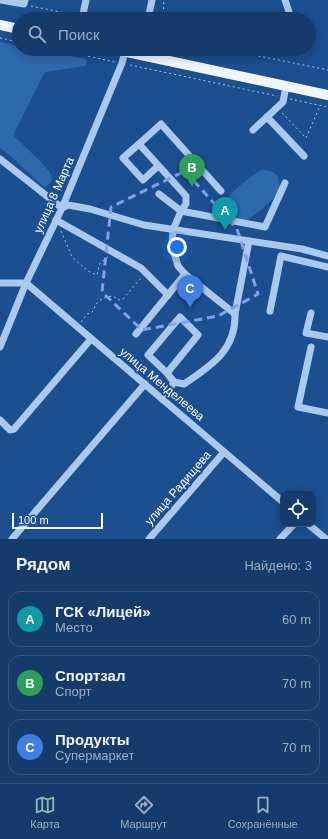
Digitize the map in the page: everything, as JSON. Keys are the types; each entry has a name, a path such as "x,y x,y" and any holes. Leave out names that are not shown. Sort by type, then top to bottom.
{"main road":[{"path":"0,25 12,28"},
{"path":"158,56 328,95"}],"street":[{"path":"0,0 25,2"},
{"path":"83,12 86,0"},
{"path":"149,12 152,0"},
{"path":"285,0 290,12"},
{"name":"улица 8 Марта","path":"0,347 26,283 62,208 124,56"},
{"path":"253,130 283,102 286,86"},
{"path":"267,117 304,156"},
{"path":"158,166 143,180 124,158 161,124 221,191"},
{"path":"139,144 186,196 186,204 181,211 173,230 172,246 178,266 185,274 235,314"},
{"path":"0,159 62,208 68,205 75,206 144,225 302,249 328,256"},
{"path":"159,194 181,211 265,227 285,183"},
{"path":"56,220 141,268 168,295"},
{"path":"167,372 198,335 180,317 148,355 167,372 174,382 184,384 216,361 228,344 235,325 235,314 249,241"},
{"path":"270,311 281,256 328,266"},
{"path":"136,334 185,274"},
{"path":"0,283 26,283"},
{"name":"улица Менделеева","path":"26,283 280,499"},
{"path":"311,313 306,333 328,337"},
{"path":"0,420 10,430 14,429 91,339"},
{"path":"311,347 298,407 328,412"},
{"path":"163,400 174,382"},
{"path":"12,539 144,384"},
{"name":"улица Радищева","path":"149,539 224,452"},
{"path":"280,539 291,527"},
{"path":"312,527 326,539"}],"path":[{"path":"163,12 164,0"},
{"path":"25,2 61,12"},
{"path":"0,38 12,41"},
{"path":"88,56 328,107"},
{"path":"259,56 328,70"},
{"path":"277,107 306,138 320,105"},
{"path":"56,220 72,257 88,271 97,275 100,263 107,257"},
{"path":"77,327 87,314 94,310 98,301 112,296 120,300 123,299 146,273"}],"highlighted area":[{"path":"185,171 237,229 258,294 218,316 142,330 102,292 111,207"}],"shaded area":[{"path":"0,42 12,45 12,56 71,56 86,59 87,63 85,66 45,72 13,135 49,171 52,177 49,184 44,187 0,148"},
{"path":"262,170 272,171 277,176 280,188 277,194 270,202 248,220 229,218 224,209 227,199 253,175"}],"place":[{"name":"Спортзал","path":"192,187"},
{"name":"ГСК «Лицей»","path":"225,230"},
{"name":"Продукты","path":"190,308"}]}
